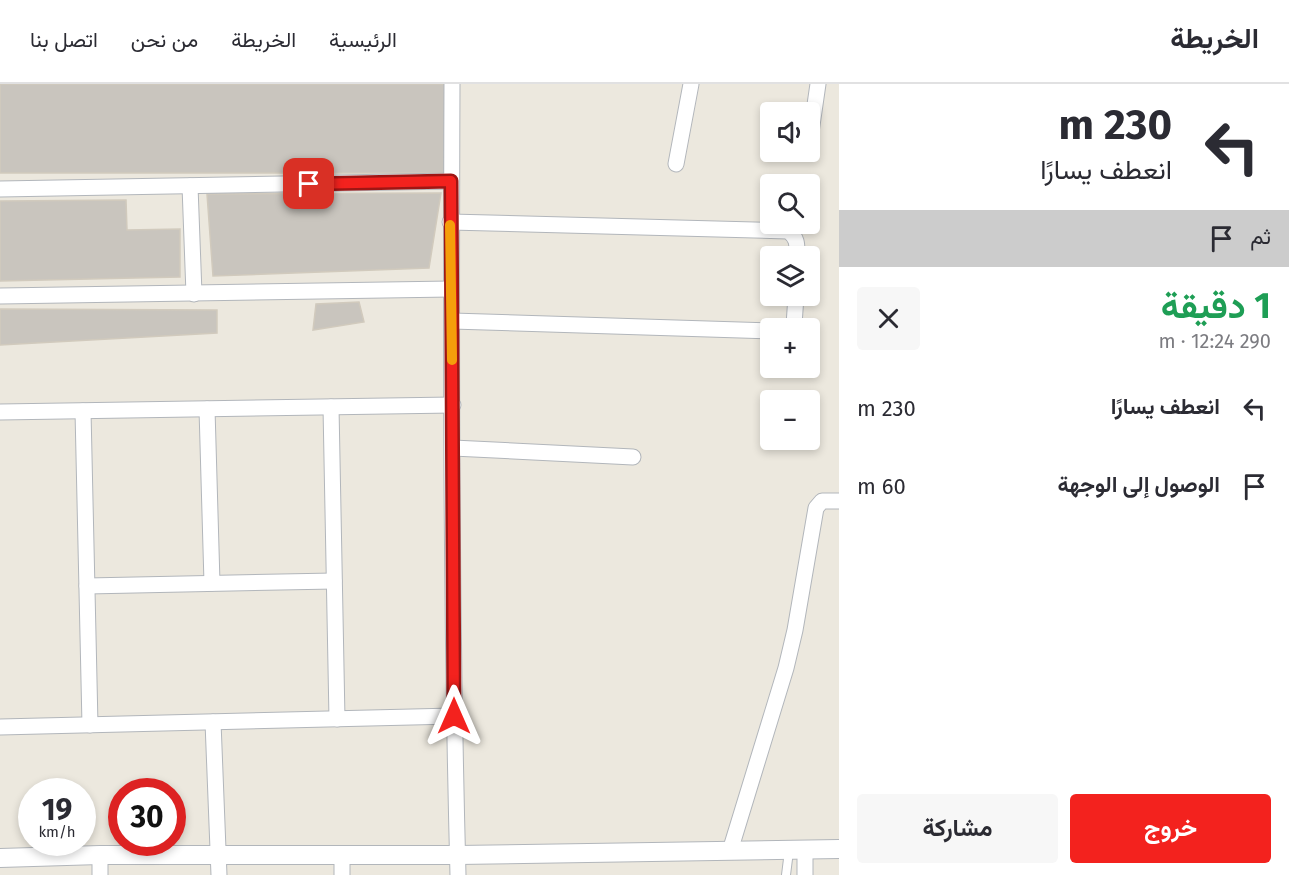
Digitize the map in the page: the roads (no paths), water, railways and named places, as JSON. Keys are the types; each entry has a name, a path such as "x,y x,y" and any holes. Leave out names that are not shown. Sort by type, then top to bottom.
{"street":[{"path":"452,84 450,222 454,716 458,875"},
{"path":"676,164 691,84"},
{"path":"815,102 818,84"},
{"path":"0,189 451,181"},
{"path":"190,186 194,294"},
{"path":"450,222 788,231 795,235 797,246"},
{"path":"0,296 451,289"},
{"path":"452,321 760,332"},
{"path":"0,412 453,405"},
{"path":"331,406 338,719"},
{"path":"207,409 212,583"},
{"path":"83,411 90,725"},
{"path":"453,448 633,457"},
{"path":"730,850 786,668 795,630 816,508 822,501 839,501"},
{"path":"87,586 334,581"},
{"path":"0,727 454,716"},
{"path":"213,722 219,875"},
{"path":"0,858 100,855 458,855 839,849"},
{"path":"797,850 805,875"},
{"path":"342,854 342,875"},
{"path":"100,855 100,875"}],"lane":[{"path":"786,875 797,850"}]}
